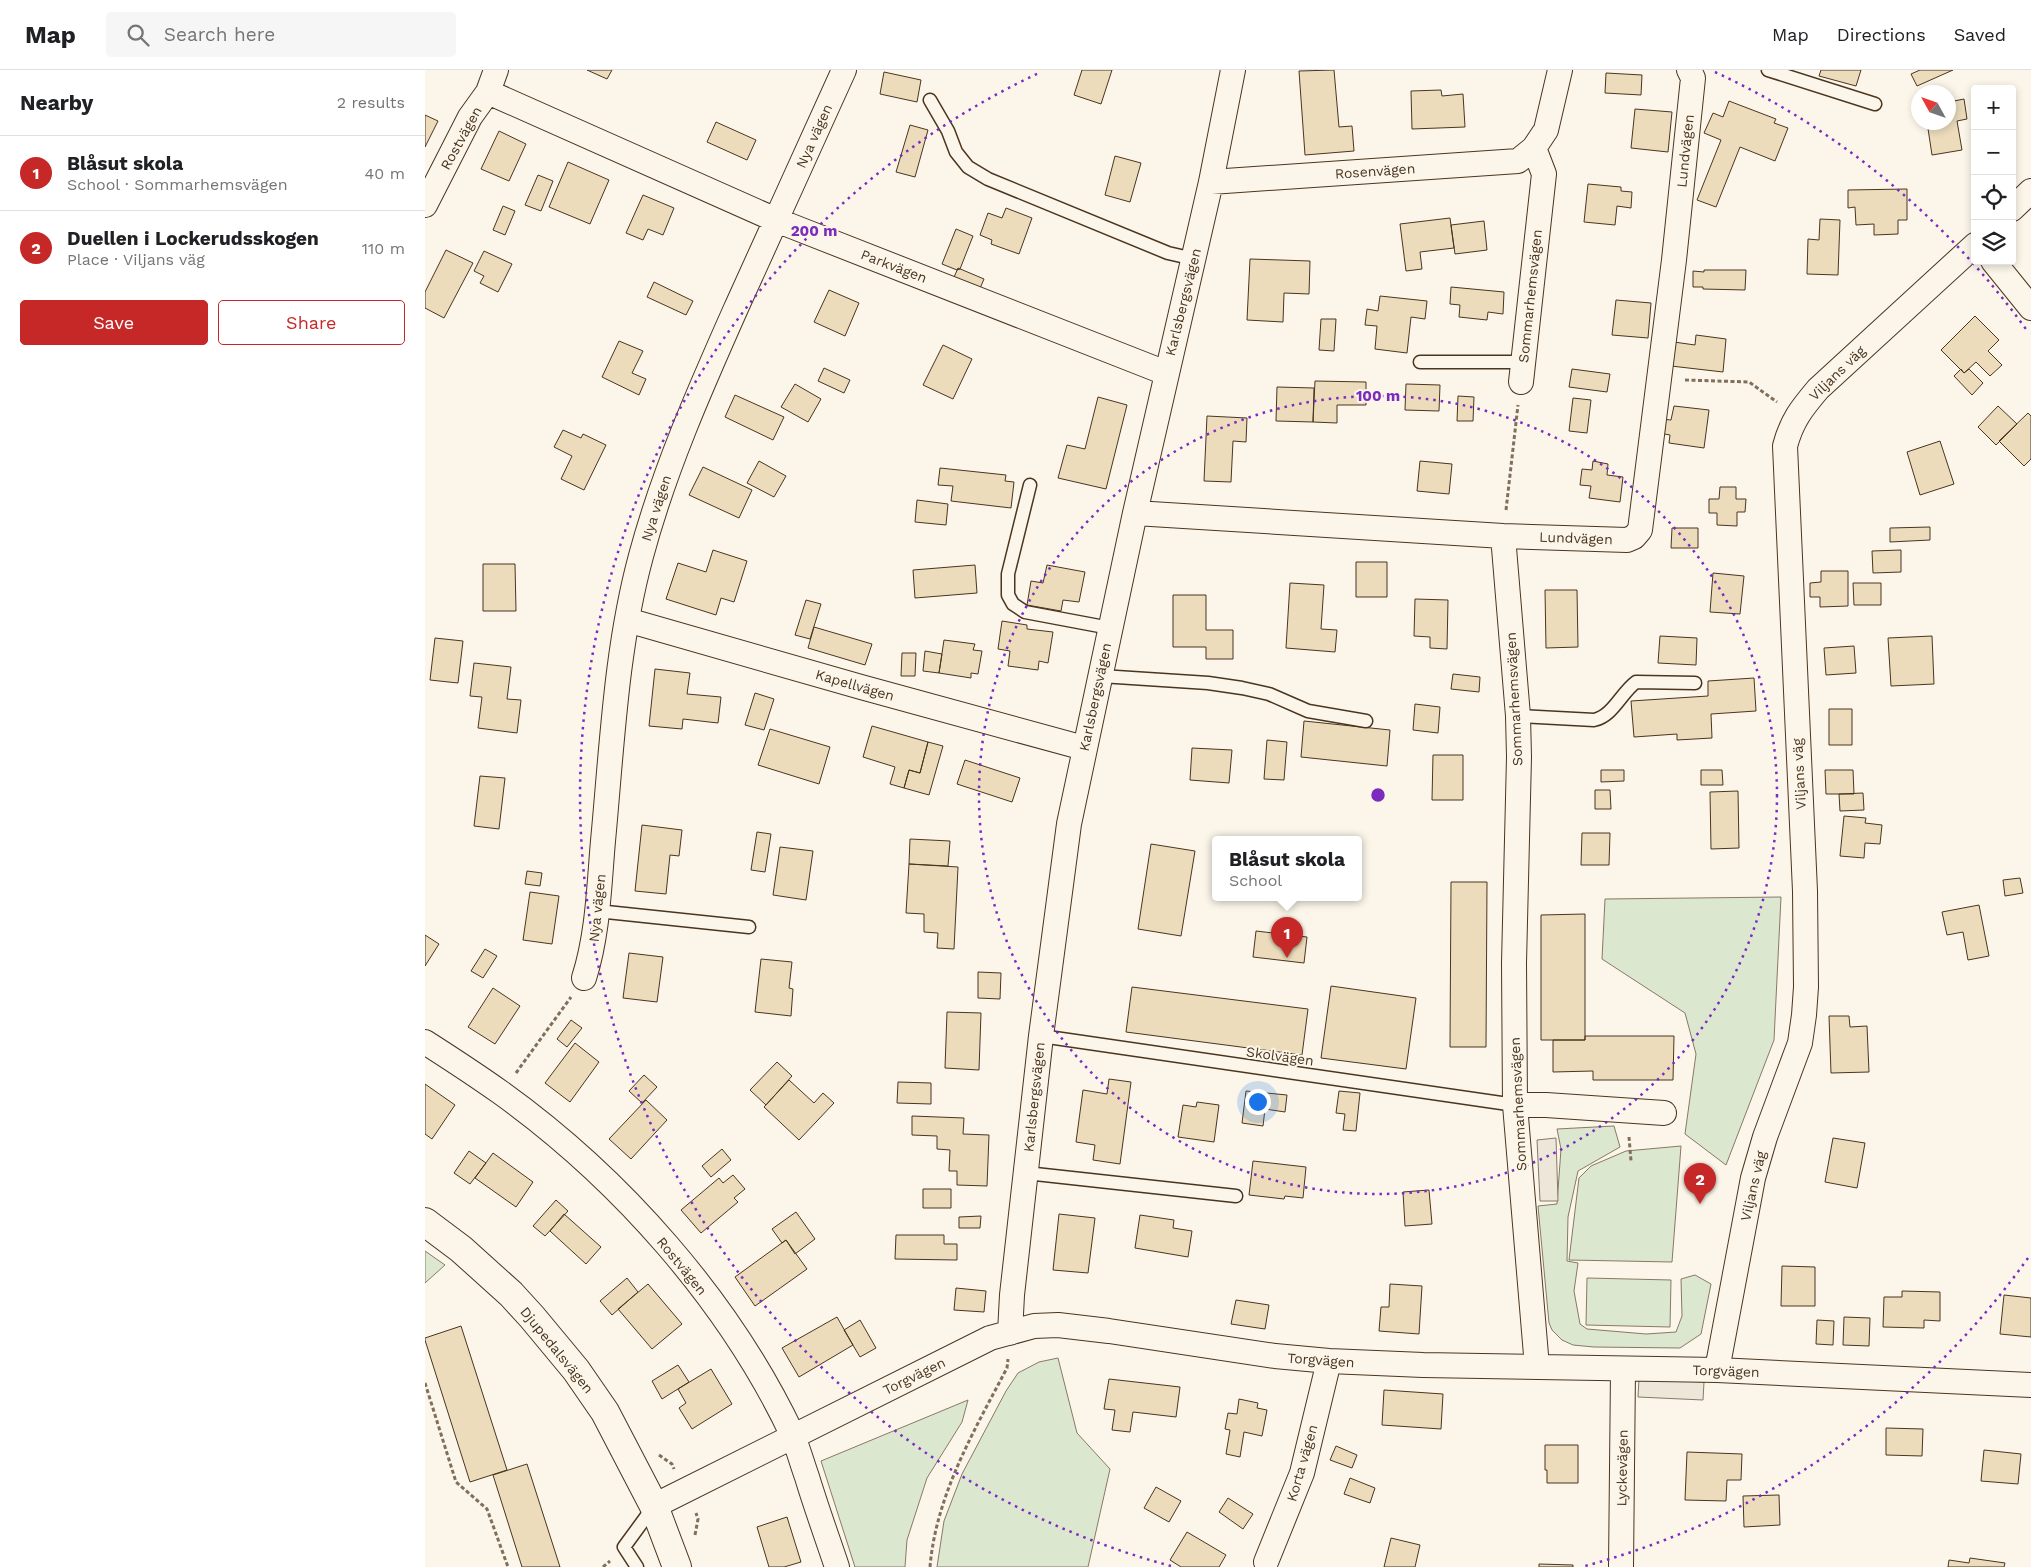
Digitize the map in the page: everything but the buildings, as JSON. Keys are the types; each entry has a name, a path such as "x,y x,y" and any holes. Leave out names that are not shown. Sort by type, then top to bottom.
{"street":[{"name":"Rostvägen","path":"425,205 470,117 488,92 496,70"},
{"name":"Nya vägen","path":"584,978 591,955 597,911 617,690 627,620 640,557 666,477 701,386 844,70"},
{"name":"Karlsbergsvägen","path":"1011,1333 1012,1294 1041,1036 1062,872 1084,748 1166,372 1211,182 1233,70"},
{"path":"1534,148 1546,130 1560,70"},
{"name":"Lundvägen","path":"1135,513 1503,536 1627,540 1635,537 1640,530 1657,379 1674,260 1693,78 1689,70"},
{"name":"Parkvägen","path":"488,92 776,220 1166,372"},
{"name":"Rosenvägen","path":"1211,182 1518,161 1534,148"},
{"name":"Sommarhemsvägen","path":"1522,372 1544,174 1534,148"},
{"path":"2016,205 2031,191"},
{"name":"Viljans väg","path":"1717,1370 1753,1178 1765,1137 1800,1043 1805,1015 1805,891 1785,446 1789,429 1796,415 1819,389 1971,249"},
{"path":"1996,265 2031,308"},
{"name":"Sommarhemsvägen","path":"1503,536 1518,716 1519,757 1513,963 1515,1105 1537,1367"},
{"name":"Kapellvägen","path":"627,620 1084,748"},
{"name":"Rostvägen","path":"425,1042 501,1093 569,1148 607,1183 684,1266 722,1316 750,1358 793,1436 837,1567"},
{"path":"1515,1105 1546,1105 1664,1113"},
{"name":"Djupedalsvägen","path":"425,1222 461,1249 511,1294 554,1342 605,1412 654,1506 677,1567"},
{"name":"Torgvägen","path":"654,1506 990,1338 1034,1326 1058,1325 1109,1331 1275,1356 1329,1362 1623,1370 1717,1370 2031,1385"},
{"name":"Korta vägen","path":"1267,1562 1302,1473 1329,1362"},
{"name":"Lyckevägen","path":"1621,1567 1623,1370"}],"lane":[{"path":"1767,70 1875,104"},
{"path":"930,100 948,131 956,152 968,167 988,180 1167,254 1194,259"},
{"path":"1420,362 1522,372"},
{"path":"1030,485 1008,574 1008,595 1013,604 1025,612 1110,628"},
{"path":"1101,676 1208,683 1242,688 1276,696 1308,711 1366,721"},
{"path":"1518,716 1601,719 1631,686 1637,682 1695,683"},
{"path":"597,911 749,927"},
{"name":"Skolvägen","path":"1041,1036 1515,1105"},
{"path":"1026,1172 1236,1196"},
{"path":"637,1567 624,1547 654,1506"}],"path":[{"name":"Sommarhemsvägen","path":"1503,536 1522,372"},
{"path":"1657,379 1749,382 1796,415"},
{"path":"501,1093 584,978"},
{"path":"930,1567 931,1549 947,1489 1007,1368 1011,1333"},
{"path":"425,1384 456,1482 487,1509 508,1567"}],"green space":[{"path":"1781,897 1774,1040 1726,1165 1685,1134 1696,1054 1685,1013 1602,959 1605,899"},
{"path":"1614,1126 1620,1147 1578,1171 1568,1217 1567,1261 1578,1263 1574,1291 1580,1324 1587,1329 1646,1334 1676,1332 1682,1316 1681,1279 1695,1275 1711,1284 1701,1334 1680,1348 1573,1345 1562,1340 1552,1330 1549,1323 1538,1206 1557,1204 1561,1149 1557,1129"},
{"path":"1681,1146 1672,1262 1569,1260 1579,1178 1591,1166 1626,1151"},
{"path":"425,1251 445,1265 425,1283"},
{"path":"1587,1278 1671,1280 1670,1327 1586,1325"},
{"path":"1058,1358 1077,1433 1110,1469 1088,1567 937,1567 944,1521 962,1474 1006,1391 1018,1373 1039,1362"},
{"path":"968,1400 962,1422 927,1478 907,1540 905,1567 855,1567 821,1461"}],"shaded area":[{"path":"1556,1138 1558,1201 1540,1201 1537,1140"},
{"path":"1639,1379 1704,1382 1703,1400 1638,1397"}],"place":[{"name":"Blåsut skola","path":"1287,958"},
{"name":"Duellen i Lockerudsskogen","path":"1700,1204"}]}
